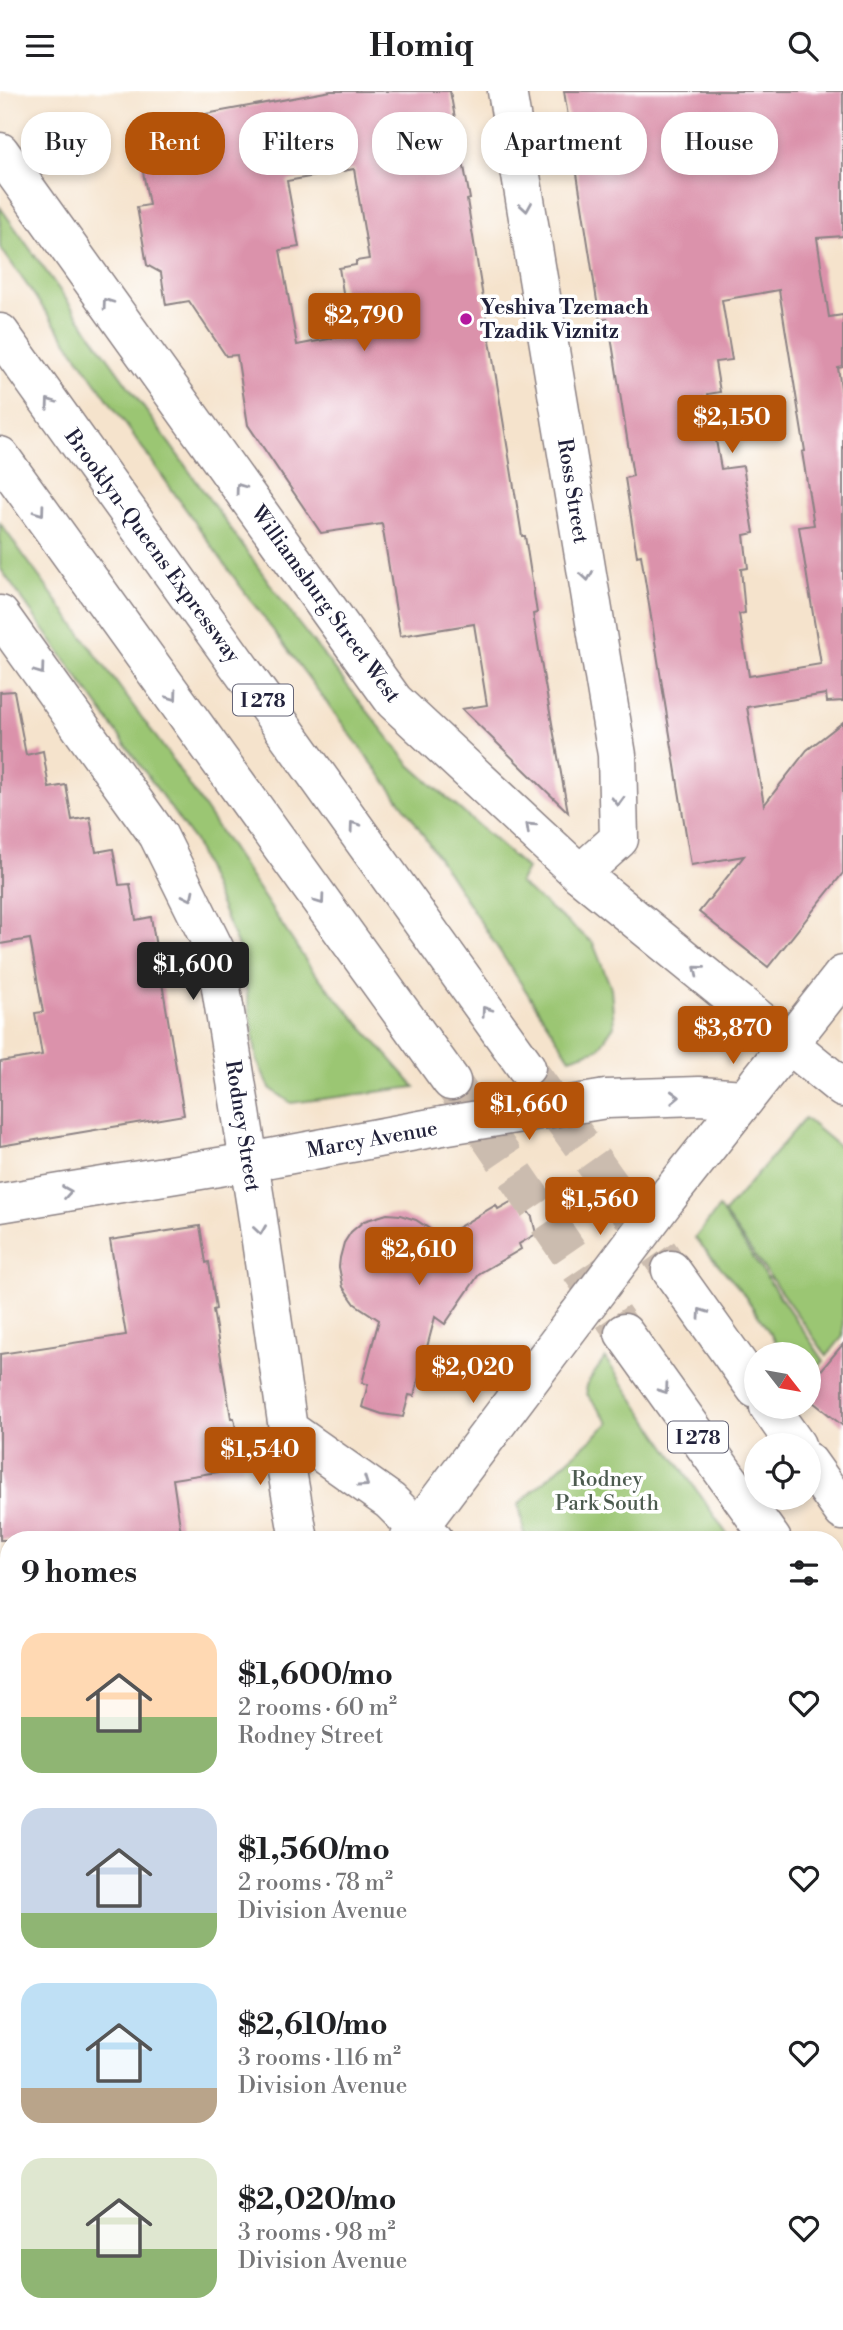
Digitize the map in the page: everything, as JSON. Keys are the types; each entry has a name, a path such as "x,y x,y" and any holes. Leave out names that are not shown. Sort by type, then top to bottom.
{"main road":[{"name":"Ross Street","path":"507,91 617,755 620,839 580,874"},
{"name":"Williamsburg Street West","path":"0,152 394,701 580,874 788,1044"},
{"name":"Brooklyn-Queens Expressway","path":"0,333 526,1067"},
{"path":"0,456 451,1081"},
{"name":"Rodney Street","path":"0,615 158,835 215,950 288,1429 287,1471 297,1531"},
{"path":"424,1531 577,1317 670,1194 843,975"},
{"path":"788,1044 843,1088"},
{"name":"Marcy Avenue","path":"0,1203 606,1099 699,1096 745,1099"},
{"path":"671,1270 744,1372"},
{"name":"I 278","path":"624,1333 766,1531"},
{"path":"288,1429 390,1501 416,1531"},
{"path":"821,1480 843,1511"}],"green space":[{"path":"0,207 298,623 410,765 527,869 519,883 593,943 611,988 614,1026 598,1049 570,1058 411,816 238,583 0,247"},
{"path":"0,523 172,759 312,970 415,1087 291,1103 270,1088 257,1061 241,954 194,841 0,568"},
{"path":"805,1118 843,1150 843,1336 827,1356 821,1348 821,1342 817,1342 724,1213"},
{"path":"719,1208 811,1342 776,1342 741,1290 695,1238"},
{"name":"Rodney Park South","path":"605,1358 725,1531 524,1531 519,1504 609,1423 587,1394 586,1385"}],"building":[{"path":"331,91 450,91 454,112 372,112 372,175 466,175 470,199 467,200 537,613 533,614 568,812 462,709 487,705 474,624 400,636 382,524 321,533 248,425 237,355 226,356 189,301 166,305 161,273 147,265 137,207 149,205 144,175 225,175 225,112 217,112","holes":["239,112 358,112 358,175 355,175 369,259 356,261 356,265 339,268 350,335 297,345 280,250 299,247 287,181 320,175 239,175"]},
{"path":"564,91 843,91 843,236 817,238 829,317 843,315 843,367 838,368 843,401 843,701 827,702 826,694 747,707 764,805 807,750 843,722 843,873 768,967 699,912 744,856 691,865 641,555 637,556 625,478 633,476 608,319 600,320 577,175 647,175 647,112 567,112","holes":["779,290 805,451 802,452 814,525 799,527 821,664 749,676 739,614 745,613 741,569 748,568 744,535 754,533 743,466 721,469 708,394 720,392 715,362 732,360 722,300"]},
{"path":"14,691 26,755 43,751 49,788 66,785 72,820 90,817 96,852 113,849 119,885 130,884 136,920 151,917 184,1115 0,1146 0,1062 42,1055 35,1013 43,1012 30,939 0,944 0,692"},
{"path":"516,1199 532,1217 536,1234 519,1244 521,1249 480,1273 445,1324 435,1317 414,1396 409,1395 403,1417 362,1407 368,1384 362,1383 379,1320 355,1304 343,1287 340,1258 344,1243 351,1232 364,1221 387,1214 416,1220 442,1237 496,1205 498,1209"},
{"path":"200,1226 206,1263 209,1262 216,1309 213,1310 231,1418 234,1418 243,1468 173,1479 181,1531 0,1531 0,1354 126,1335 110,1240"},
{"path":"843,1344 843,1426 821,1408 821,1370"}],"tunnel":[{"path":"526,1067 671,1270"},
{"path":"451,1081 624,1333"}],"place":[{"name":"Yeshiva Tzemach Tzadik Viznitz","path":"466,319"}]}
